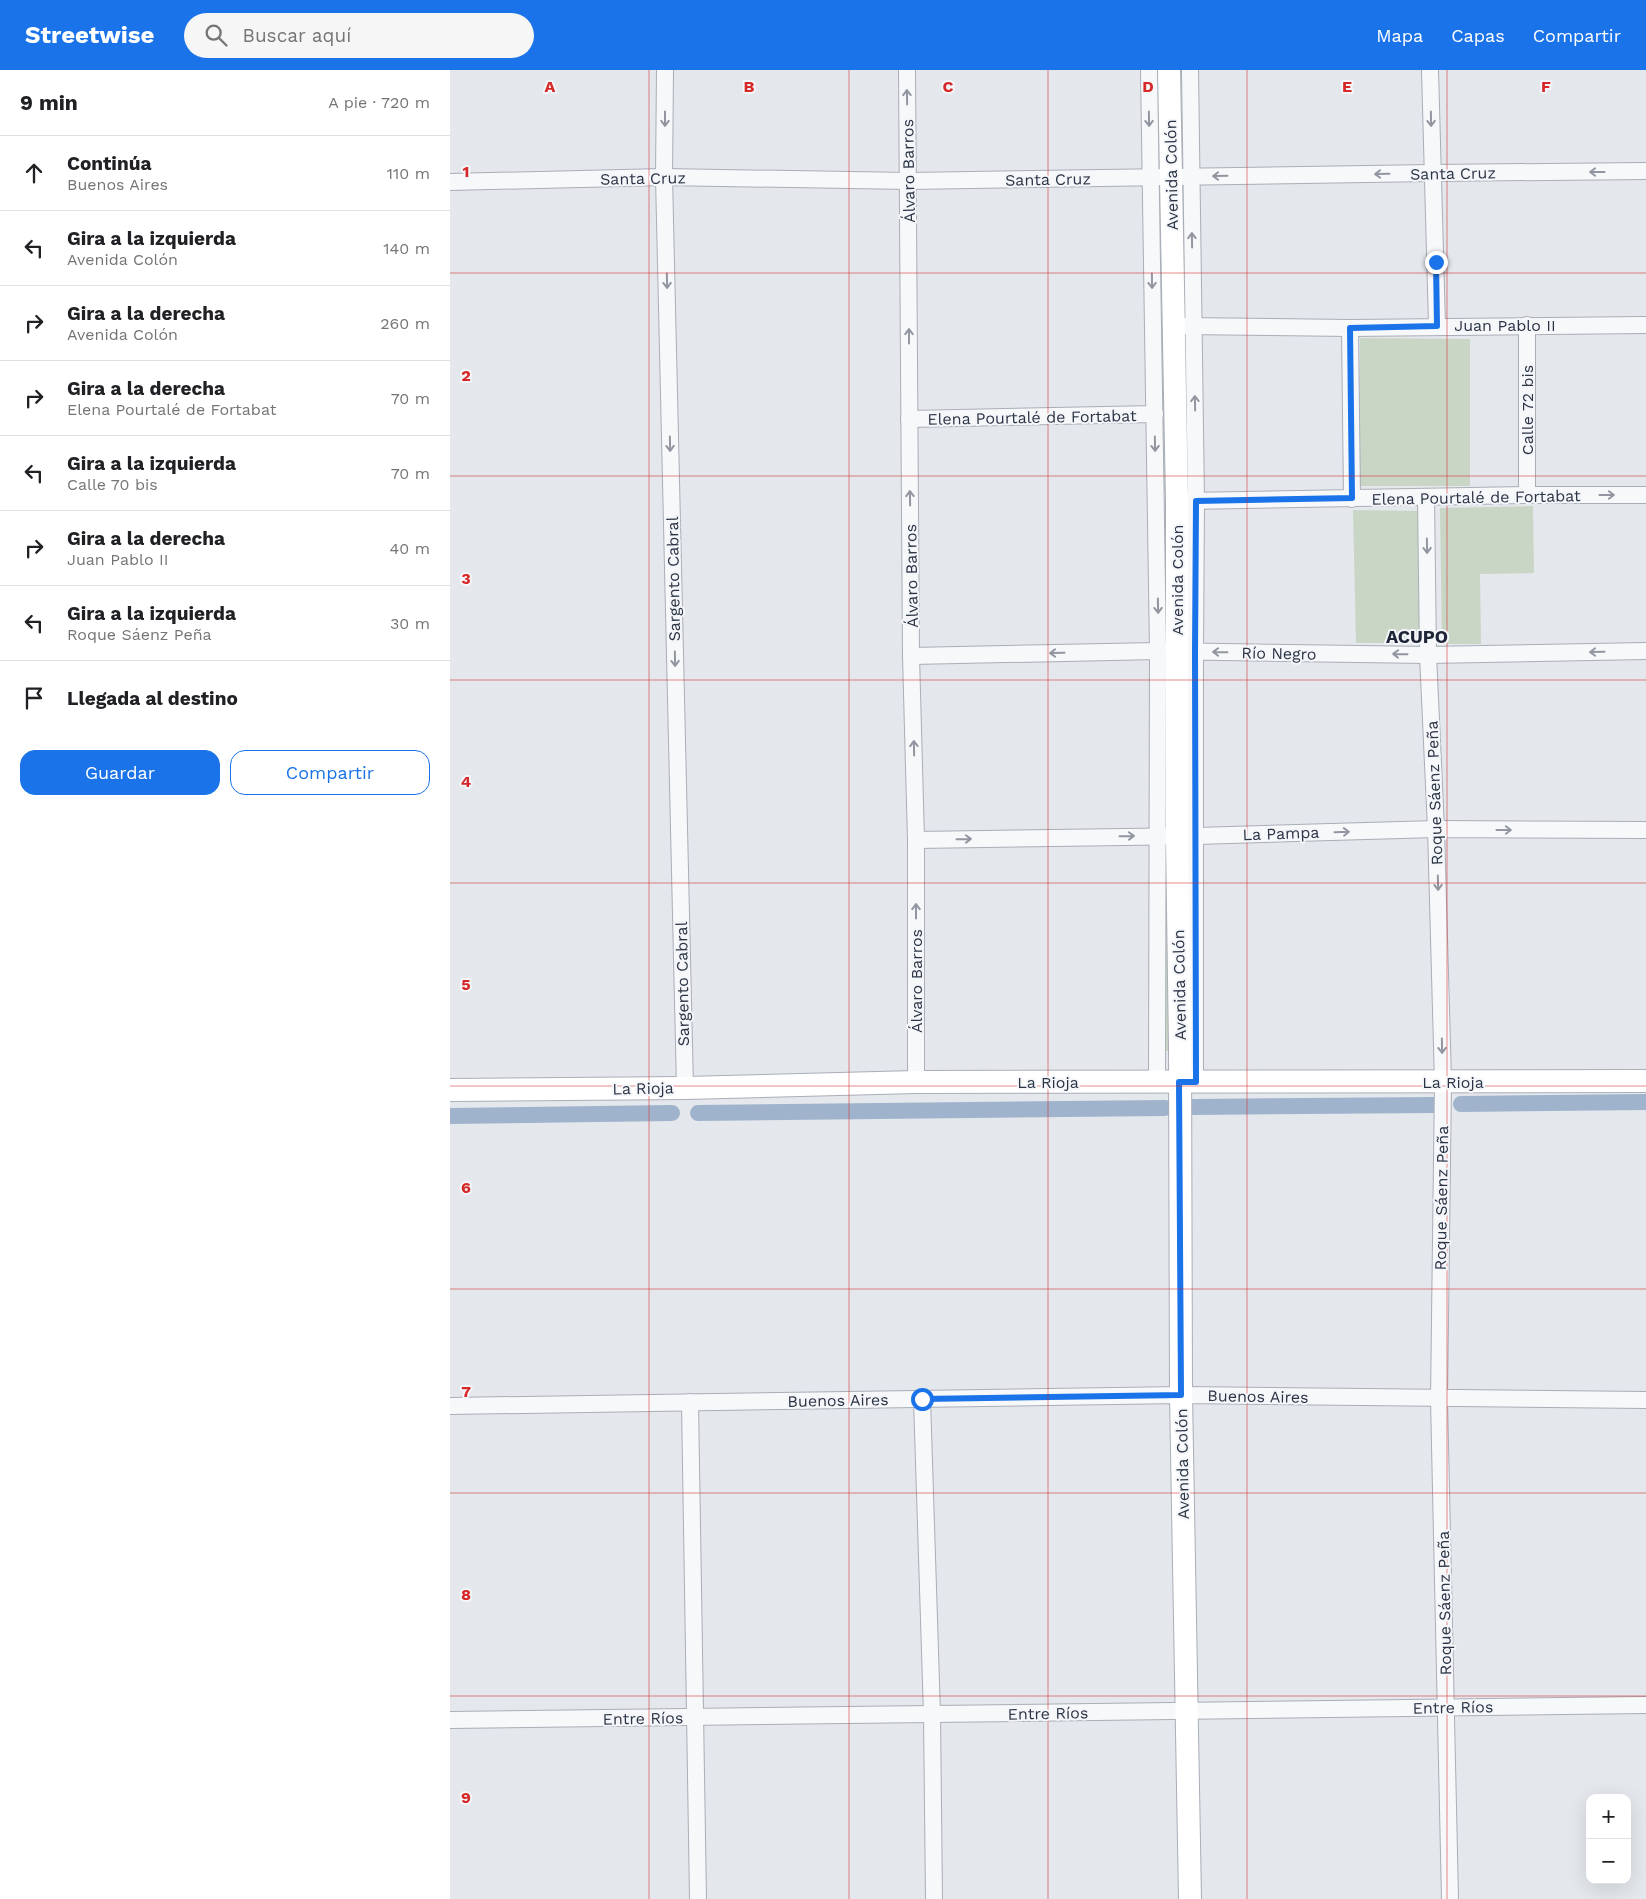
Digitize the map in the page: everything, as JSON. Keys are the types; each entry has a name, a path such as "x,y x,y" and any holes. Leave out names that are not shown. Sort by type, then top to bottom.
{"main road":[{"name":"Avenida Colón","path":"1170,70 1177,501 1177,836 1187,1082 1181,1395 1185,1711 1190,1899"},
{"name":"La Rioja","path":"450,1090 685,1088 916,1082 1646,1081"}],"street":[{"name":"Sargento Cabral","path":"665,70 664,177 685,1088"},
{"name":"Álvaro Barros","path":"907,70 911,656 916,840 916,1082"},
{"name":"Avenida Colón","path":"1149,70 1171,177"},
{"name":"Avenida Colón","path":"1171,177 1190,70"},
{"path":"1430,70 1437,326"},
{"name":"Santa Cruz","path":"450,182 664,177 909,181 1646,171"},
{"name":"Calle 72 bis","path":"1526,325 1527,495"},
{"name":"Juan Pablo II","path":"1173,326 1350,328 1646,325"},
{"name":"Avenida Colón","path":"1173,326 1154,414 1177,501"},
{"path":"1350,328 1352,498"},
{"name":"Elena Pourtalé de Fortabat","path":"909,419 1154,414"},
{"name":"Elena Pourtalé de Fortabat","path":"1177,501 1527,495 1646,495"},
{"name":"Roque Sáenz Peña","path":"1426,497 1428,655 1436,829 1442,1082 1439,1399 1450,1899"},
{"name":"Río Negro","path":"911,656 1177,652 1428,655 1646,651"},
{"name":"La Pampa","path":"916,840 1177,836 1436,829 1646,830"},
{"name":"Avenida Colón","path":"1157,1082 1177,836"},
{"name":"Buenos Aires","path":"450,1406 1181,1395 1646,1400"},
{"path":"922,1399 932,1714 934,1899"},
{"path":"690,1402 698,1899"},
{"name":"Entre Ríos","path":"450,1720 1646,1705"}],"green space":[{"path":"1161,336 1166,336 1166,491 1161,491"},
{"path":"1360,338 1470,339 1470,486 1359,486"},
{"path":"1533,506 1534,573 1480,574 1481,644 1442,644 1440,508"},
{"path":"1353,510 1419,511 1420,643 1356,643"},
{"path":"1163,855 1168,856 1168,1051 1163,1051"}],"waterway":[{"path":"1461,1104 1646,1102"},
{"path":"1193,1107 1436,1105"},
{"path":"698,1113 1165,1108"},
{"path":"450,1116 672,1113"}],"district":[{"name":"ACUPO","path":"1417,637"}],"route":[{"path":"922,1399 1181,1395 1179,1082 1196,1082 1196,501 1352,498 1350,328 1437,326 1436,262"}]}
